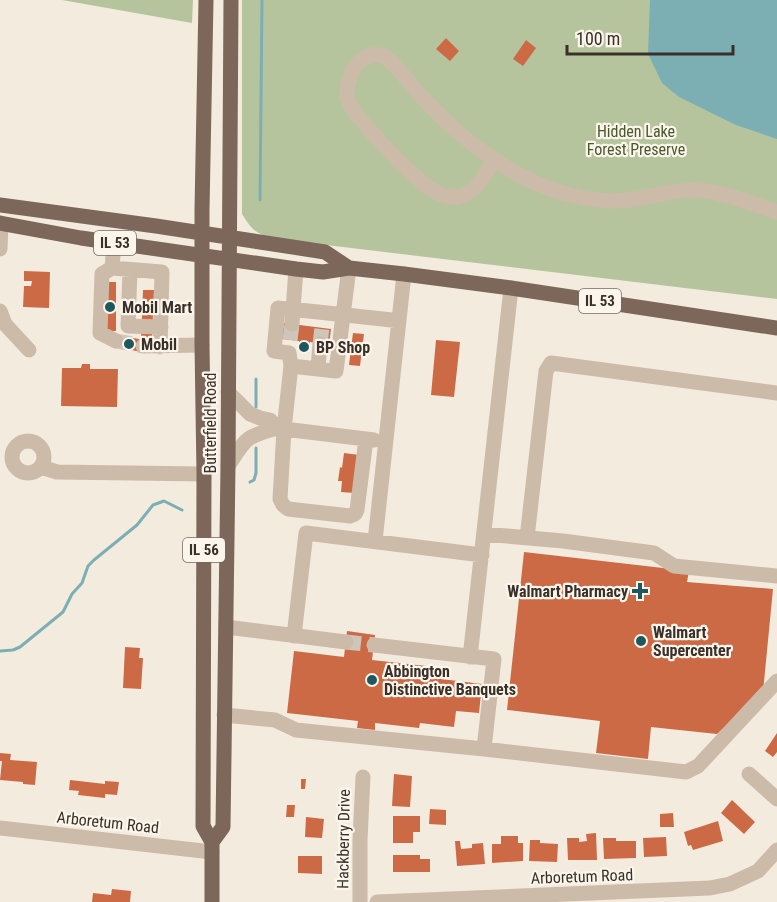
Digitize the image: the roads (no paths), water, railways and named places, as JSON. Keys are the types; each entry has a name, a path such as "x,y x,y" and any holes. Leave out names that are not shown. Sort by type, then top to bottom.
{"main road":[{"name":"Butterfield Road","path":"206,0 202,199 203,826 212,847 212,902"},
{"name":"Butterfield Road","path":"212,847 223,827 231,0"},
{"name":"IL 53","path":"0,205 325,252 349,268"},
{"name":"IL 53","path":"1,223 229,260 323,272 349,268 404,274 777,328"}],"street":[{"path":"494,160 481,181 465,195 449,197 431,189 382,142 351,107 347,97 348,85 359,60 370,55 382,55 392,62 435,112 462,136 494,160 528,180 555,191 584,199 615,201 694,190 716,193 777,212"},
{"path":"0,249 1,223"},
{"path":"112,268 114,243"},
{"path":"116,341 100,333 102,274 112,268 162,272 160,347"},
{"path":"291,338 318,368 336,371 349,268"},
{"path":"296,269 291,338 280,429 280,499 283,505 288,509 350,516 355,514 366,439"},
{"path":"130,270 128,326 160,327"},
{"path":"375,541 404,274"},
{"path":"470,657 511,288"},
{"path":"0,311 5,324 29,350"},
{"path":"291,338 323,320 342,315 399,321"},
{"path":"318,368 320,344"},
{"path":"143,346 202,345"},
{"path":"526,538 546,371 551,363 777,393"},
{"path":"228,392 250,414 270,420 280,429"},
{"path":"228,466 243,443 251,436 280,429 386,441"},
{"path":"41,467 57,472 204,474"},
{"path":"358,500 379,502"},
{"path":"294,636 306,533 482,555"},
{"path":"484,534 654,553 674,566 777,576"},
{"path":"226,627 346,642"},
{"path":"374,645 494,659 484,749"},
{"path":"224,715 275,720 296,730 686,772 698,766 777,681"},
{"path":"749,774 777,799"},
{"name":"Hackberry Drive","path":"360,902 363,777"},
{"name":"Arboretum Road","path":"0,828 212,847"},
{"name":"Arboretum Road","path":"377,902 720,887 737,882 758,871 777,850"}],"water":[{"path":"650,0 777,0 777,139 736,125 679,97 662,83 648,54"}],"waterway":[{"path":"260,200 262,0"},
{"path":"256,379 256,407"},
{"path":"250,482 254,480 256,473 256,448"},
{"path":"0,651 20,647 63,612 72,594 82,583 88,566 137,525 153,505 164,501 182,510"}],"tunnel":[{"path":"290,340 292,324"},
{"path":"320,344 322,328"},
{"path":"116,341 143,346"},
{"path":"346,642 374,645"}],"place":[{"name":"Mobil Mart","path":"110,307"},
{"name":"Mobil","path":"129,344"},
{"name":"BP Shop","path":"304,347"},
{"name":"Walmart Pharmacy","path":"640,591"},
{"name":"Walmart Supercenter","path":"641,641"},
{"name":"Abbington Distinctive Banquets","path":"372,680"}],"park label":[{"name":"Hidden Lake Forest Preserve","path":"636,140"}]}
